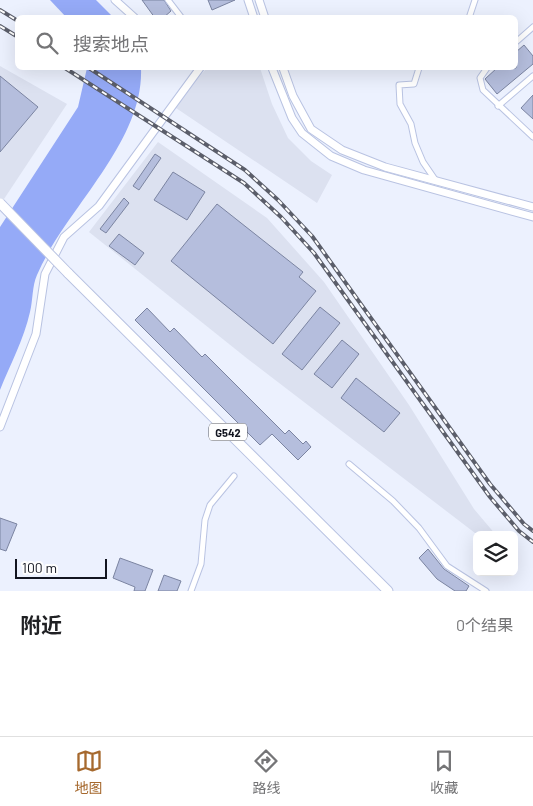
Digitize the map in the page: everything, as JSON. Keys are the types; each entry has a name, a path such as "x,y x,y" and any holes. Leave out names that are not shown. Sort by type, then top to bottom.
{"highway":[{"name":"G542","path":"0,203 388,591"}],"main road":[{"path":"116,0 133,15"},
{"path":"248,0 253,15"},
{"path":"259,0 264,15"},
{"path":"0,427 36,334 45,274 64,237 99,206 197,70"},
{"path":"273,70 292,118 302,133 331,156 364,170 533,217"},
{"path":"284,70 293,96 303,115 312,129 327,142 356,157 533,207"}],"street":[{"path":"168,0 179,15"},
{"path":"470,15 475,0"},
{"path":"518,40 533,27"},
{"path":"418,70 414,84 399,85 400,104 411,124 415,143 423,162 437,181"},
{"path":"485,70 481,75 480,84 498,106 533,137"},
{"path":"498,106 533,76"},
{"path":"348,464 393,501 419,528 447,566 486,591"},
{"path":"191,591 201,564 205,520 210,505 234,476"}],"shaded area":[{"path":"0,66 67,104 0,205"},
{"path":"205,70 261,70 272,104 288,138 311,161 332,175 317,203 173,106"},
{"path":"158,142 267,218 324,282 409,405 474,509 493,531 473,531 249,360 89,232"}],"water":[{"path":"50,0 96,0 111,15 64,15"},
{"path":"87,70 141,70 139,96 130,123 117,149 65,225 37,275 24,332 0,390 0,227 78,107"}],"building":[{"path":"142,0 164,0 171,11 166,15 153,15"},
{"path":"208,0 235,0 212,10"},
{"path":"524,45 533,56 533,64 497,94 485,79 495,70 518,70 518,50"},
{"path":"0,76 38,107 0,152"},
{"path":"533,95 533,119 521,108"},
{"path":"155,154 161,158 139,190 133,186"},
{"path":"173,172 205,192 187,220 154,200"},
{"path":"124,198 129,203 106,233 100,229"},
{"path":"217,204 303,272 299,277 316,291 273,344 171,261"},
{"path":"119,234 144,253 135,265 109,246"},
{"path":"320,307 340,323 302,370 282,354"},
{"path":"147,308 170,332 174,328 202,357 205,354 285,434 289,430 303,444 306,441 311,447 298,460 272,434 260,445 135,320"},
{"path":"342,340 359,354 332,388 314,374"},
{"path":"356,378 400,413 384,432 341,398"},
{"path":"0,518 17,524 6,551 0,549"},
{"path":"428,549 444,569 469,586 466,591 455,591 437,579 419,558"},
{"path":"120,558 153,570 145,591 134,591 135,587 113,578"},
{"path":"164,575 181,581 177,591 158,591"}],"railway":[{"path":"0,10 15,19"},
{"path":"0,26 15,35"},
{"path":"68,70 244,183 281,217 314,253 490,497 519,531 533,542"},
{"path":"92,70 245,170 278,200 312,236 490,484 524,524 533,531"}]}
